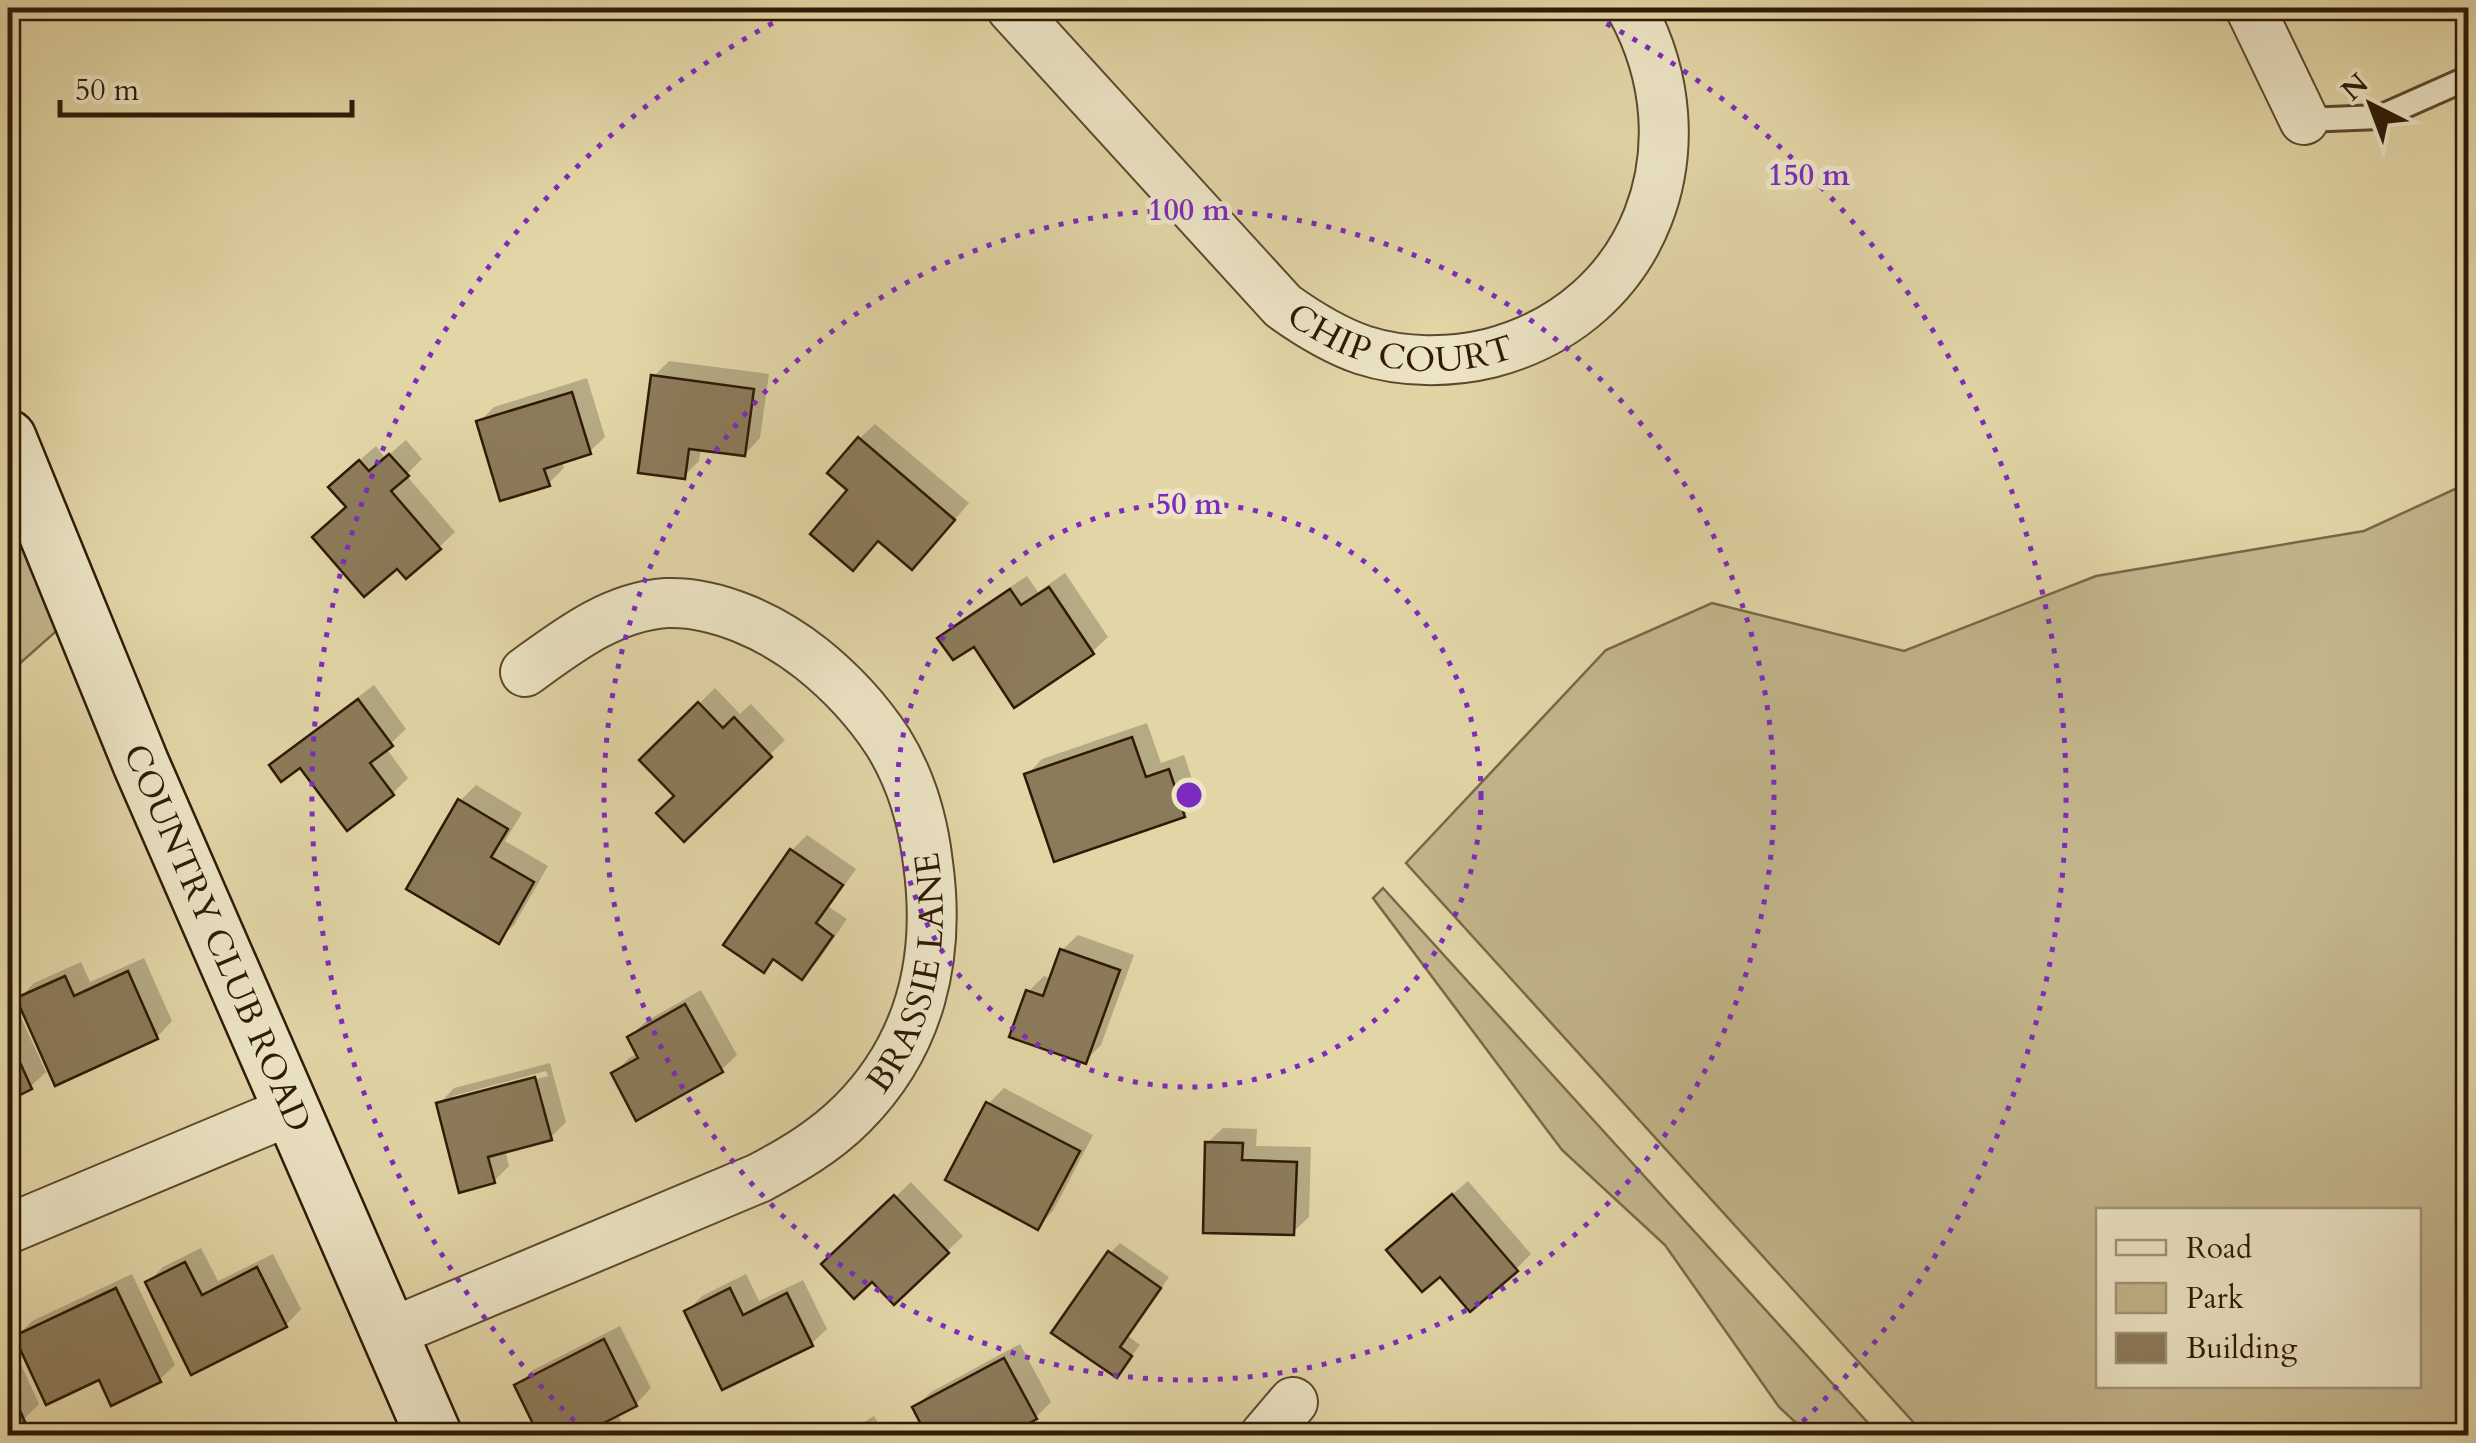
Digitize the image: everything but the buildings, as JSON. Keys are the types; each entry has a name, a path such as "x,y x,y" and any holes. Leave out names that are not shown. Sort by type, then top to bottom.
{"street":[{"name":"CHIP COURT","path":"1011,8 1283,306 1318,330 1364,350 1417,360 1468,359 1514,347 1554,327 1595,298 1644,229 1659,188 1664,149 1663,105 1655,60 1631,8"},
{"path":"2250,8 2304,120"},
{"name":"COUNTRY CLUB ROAD","path":"8,438 141,764 434,1436"},
{"name":"BRASSIE LANE","path":"390,1333 759,1178 793,1160 853,1113 878,1084 915,1016 926,979 934,903 916,802 889,744 871,718 851,694 803,652 776,634 725,612 666,604 626,612 583,630 525,672"},
{"path":"8,1228 292,1110"}],"lane":[{"path":"2304,120 2380,117 2468,78"}],"green space":[{"path":"2468,483 2468,1435 1925,1435 1406,863 1606,650 1712,603 1904,651 2096,576 2364,531"},
{"path":"8,492 62,626 8,674"},
{"path":"1383,888 1879,1435 1809,1435 1779,1407 1665,1245 1562,1150 1373,898"}]}
